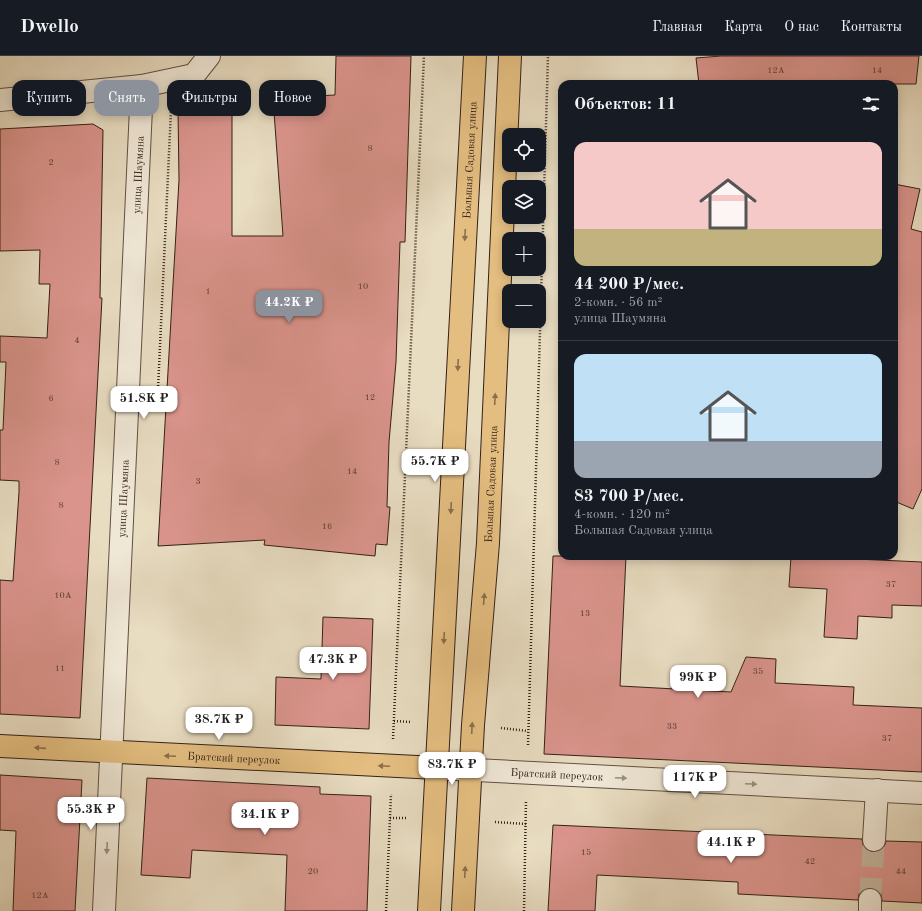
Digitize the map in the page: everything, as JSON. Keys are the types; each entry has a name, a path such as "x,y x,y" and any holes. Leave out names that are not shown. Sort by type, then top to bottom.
{"main road":[{"name":"Большая Садовая улица","path":"429,911 475,56"},
{"name":"Большая Садовая улица","path":"463,911 470,770 488,543 510,56"},
{"name":"Братский переулок","path":"0,746 112,753 436,768"}],"street":[{"path":"159,82 194,75 209,56"},
{"path":"0,100 94,91"},
{"name":"улица Шаумяна","path":"104,911 141,116"},
{"name":"Братский переулок","path":"436,768 527,774 922,793"},
{"path":"874,840 877,790"}],"path":[{"path":"385,741 393,741 424,56"},
{"path":"524,911 548,56"},
{"path":"158,395 172,110 159,110"},
{"path":"386,911 392,766"}],"building":[{"path":"336,56 411,56 405,242 400,242 396,362 389,442 387,507 390,507 387,545 376,544 375,556 264,545 265,540 158,546 179,180 178,116 232,116 232,236 283,236 274,116 326,116 326,95 335,95"},
{"path":"721,56 919,56 916,84 898,84 898,80 699,80 696,58"},
{"path":"93,124 103,130 100,298 102,298 80,718 0,714 0,580 13,581 19,481 0,480 0,430 3,430 6,362 0,362 0,336 47,338 50,284 39,284 40,250 0,251 0,129"},
{"path":"898,185 920,189 911,229 922,232 922,489 913,509 898,503"},
{"path":"553,556 558,556 558,560 626,560 620,686 731,692 746,657 776,659 775,683 854,687 853,705 922,708 922,772 544,754"},
{"path":"791,560 878,560 922,562 922,606 892,605 892,618 858,616 857,639 824,637 827,589 789,587"},
{"path":"323,617 373,619 369,729 275,725 276,677 321,679"},
{"path":"0,775 82,780 75,911 13,911 16,831 0,830"},
{"path":"147,778 320,787 320,794 371,796 367,911 285,911 287,855 192,850 190,878 141,875"},
{"path":"553,825 862,839 863,845 867,850 874,852 879,851 884,847 886,841 922,842 922,903 882,901 881,893 876,889 870,888 863,889 859,894 858,900 738,894 738,882 597,875 595,911 548,911"}],"tunnel":[{"path":"870,900 874,840"}]}
